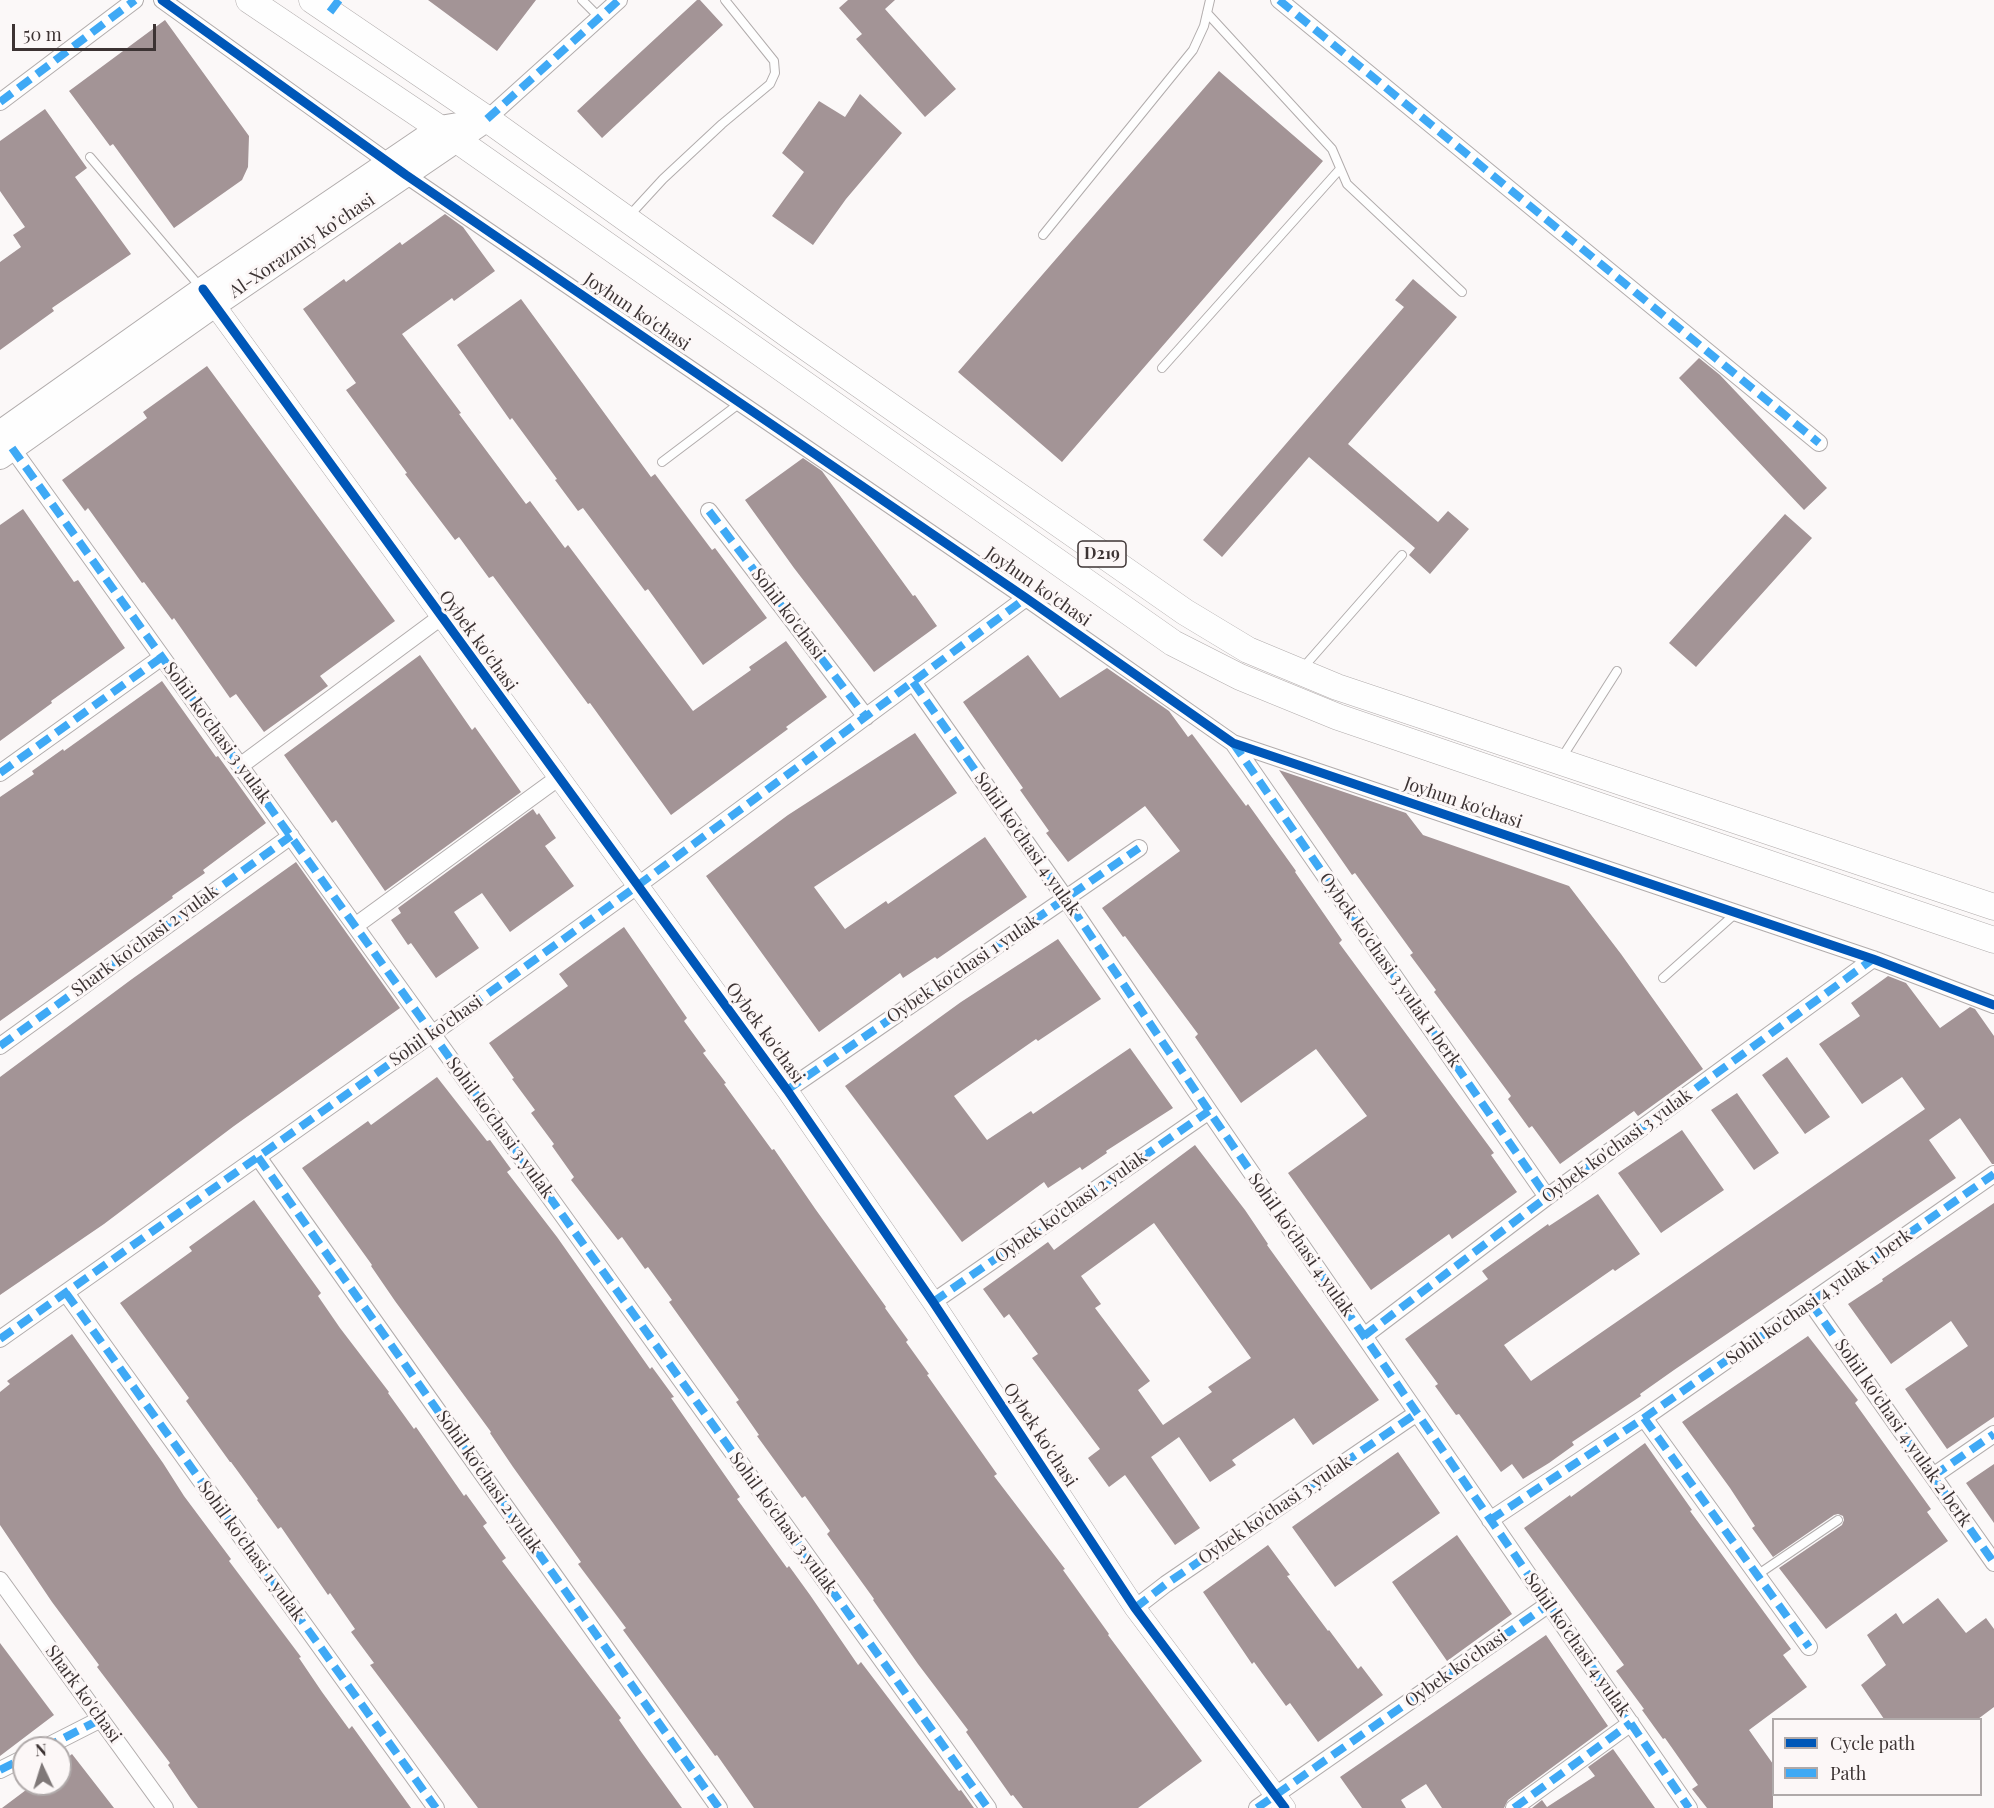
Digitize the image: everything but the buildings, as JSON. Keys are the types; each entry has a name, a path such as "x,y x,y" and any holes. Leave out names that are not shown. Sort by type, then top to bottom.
{"main road":[{"name":"Joyhun ko'chasi","path":"249,0 448,134 1173,643 1240,677 1338,717 1994,940"},
{"name":"D219","path":"327,4 790,336 1185,612 1248,650 1337,687 1994,908"},
{"path":"448,134 487,119"},
{"name":"Al-Xorazmiy ko’chasi","path":"4,446 208,298 448,134"}],"street":[{"path":"0,102 135,0"},
{"name":"Joyhun ko'chasi","path":"162,0 398,169 1026,598 1233,743 1873,959 1994,1005"},
{"path":"487,119 619,0"},
{"path":"1280,0 1819,443"},
{"name":"Oybek ko'chasi","path":"208,298 787,1090 933,1302 1134,1608 1280,1802 1549,1604"},
{"name":"Sohil ko'chasi 3 yulak","path":"4,446 162,657 988,1808"},
{"name":"Sohil ko'chasi","path":"709,511 866,717"},
{"name":"Sohil ko'chasi","path":"0,1340 637,886 1026,598"},
{"path":"240,766 441,617"},
{"path":"0,773 162,657"},
{"name":"Sohil ko'chasi 4 yulak","path":"913,682 1065,899 1689,1808"},
{"name":"Oybek ko'chasi 3 yulak 1 berk","path":"1233,743 1547,1197"},
{"path":"355,926 558,778"},
{"name":"Shark ko'chasi 2 yulak","path":"0,1046 291,836"},
{"name":"Oybek ko'chasi 1 yulak","path":"787,1090 1139,849"},
{"name":"Oybek ko'chasi 3 yulak","path":"1364,1336 1547,1197 1873,959"},
{"name":"Oybek ko'chasi 2 yulak","path":"933,1302 1209,1111"},
{"name":"Sohil ko'chasi 2 yulak","path":"258,1157 719,1808"},
{"name":"Sohil ko'chasi 4 yulak 1 berk","path":"1490,1520 1644,1418 1994,1174"},
{"name":"Sohil ko'chasi 1 yulak","path":"66,1293 436,1808"},
{"name":"Sohil ko'chasi 4 yulak 2 berk","path":"1811,1303 1994,1563"},
{"name":"Oybek ko'chasi 3 yulak","path":"1134,1608 1417,1413"},
{"path":"1644,1418 1809,1647"},
{"path":"1933,1476 1994,1434"},
{"name":"Shark ko'chasi","path":"0,1580 165,1808"},
{"path":"68,1736 101,1719"},
{"path":"1515,1808 1630,1723"},
{"path":"1257,1808 1280,1802"}],"lane":[{"path":"582,0 600,18"},
{"path":"626,219 671,171 770,84 775,73 774,61 726,0"},
{"path":"1043,235 1193,50 1210,0"},
{"path":"1207,13 1332,149 1347,184 1462,292"},
{"path":"90,157 208,298"},
{"path":"1162,368 1340,169"},
{"path":"662,462 740,403"},
{"path":"1300,671 1402,555"},
{"path":"1559,762 1617,671"},
{"path":"1663,978 1736,913"},
{"path":"1757,1575 1839,1520"}],"marked path":[{"path":"0,102 135,0"},
{"path":"330,12 339,0"},
{"path":"487,119 619,0"},
{"path":"1279,0 1819,443"},
{"path":"12,448 988,1808"},
{"path":"709,511 866,717"},
{"path":"0,1339 432,1034 637,886 1026,598"},
{"path":"0,773 162,657"},
{"path":"913,682 1066,899 1209,1111 1689,1808"},
{"path":"1233,743 1547,1197"},
{"path":"0,1046 291,836"},
{"path":"787,1090 1139,848"},
{"path":"1364,1336 1547,1197 1873,959"},
{"path":"933,1302 1209,1111"},
{"path":"258,1157 719,1808"},
{"path":"1490,1520 1644,1418 1994,1174"},
{"path":"66,1293 436,1808"},
{"path":"1811,1303 1994,1563"},
{"path":"1135,1608 1166,1584 1417,1413"},
{"path":"1644,1418 1809,1647"},
{"path":"1933,1476 1994,1434"},
{"path":"1257,1808 1549,1604"},
{"path":"68,1736 101,1719"},
{"path":"1514,1808 1631,1723"},
{"path":"0,1770 12,1764"}],"cycle path":[{"path":"162,0 406,175 1026,598 1233,743 1873,959 1994,1005"},
{"path":"203,289 787,1090 933,1302 1135,1608 1285,1808"}]}
